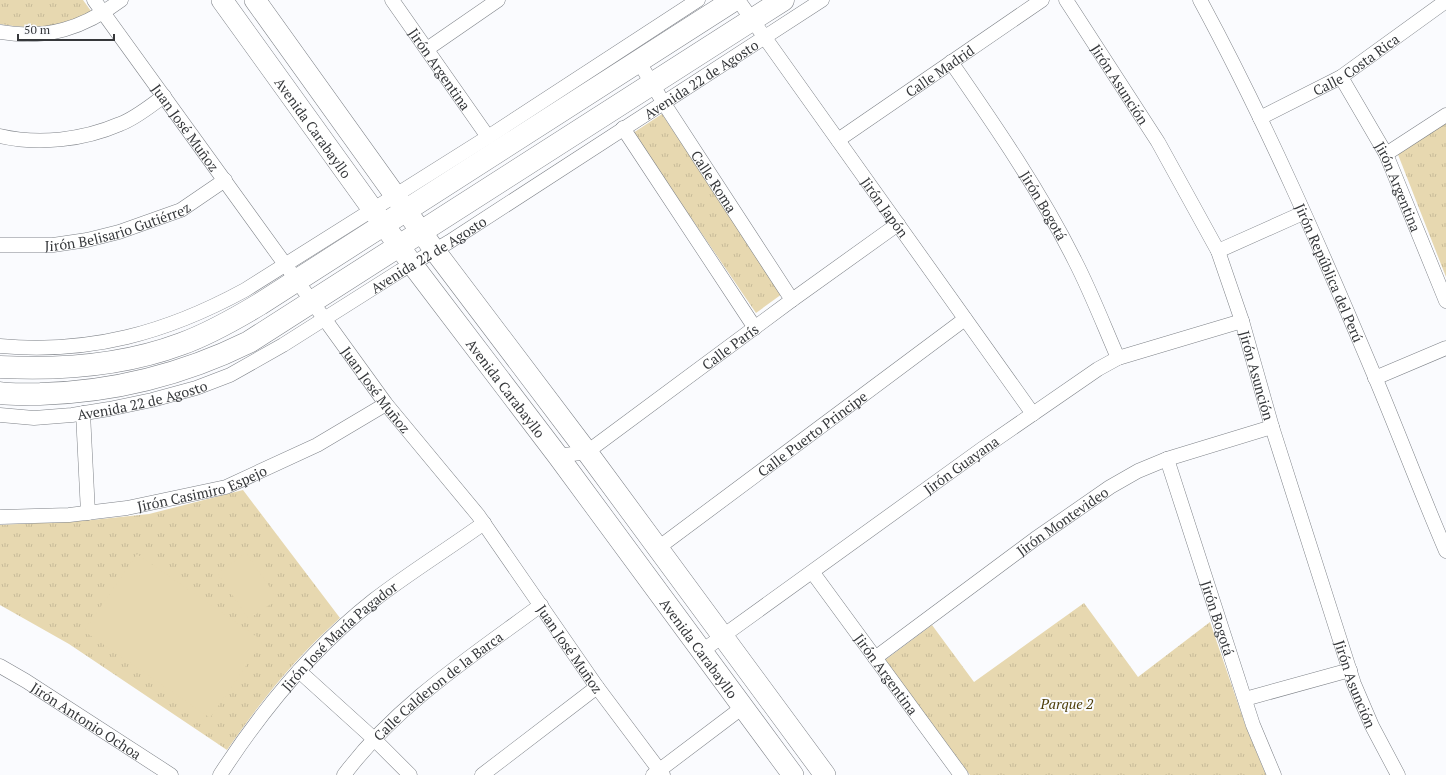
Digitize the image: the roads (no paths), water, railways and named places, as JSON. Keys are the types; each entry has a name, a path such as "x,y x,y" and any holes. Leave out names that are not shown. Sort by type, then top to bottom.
{"main road":[{"name":"Avenida Carabayllo","path":"222,0 379,216 412,264 558,456 793,775"},
{"name":"Avenida Carabayllo","path":"254,0 434,251 587,452 825,775"},
{"path":"0,367 63,367 115,361 181,344 235,319 290,273 379,216 639,62 734,0"},
{"name":"Avenida 22 de Agosto","path":"0,393 57,393 105,389 148,379 186,369 222,356 249,342 318,311 400,246 421,232 652,84 758,28 783,0"}],"street":[{"name":"Juan José Muñoz","path":"94,0 386,404 484,523 658,773"},
{"path":"0,36 38,34 65,30 88,22 104,13 121,0"},
{"name":"Jirón Argentina","path":"392,0 488,138"},
{"path":"427,49 498,0"},
{"path":"400,203 488,138 698,0"},
{"name":"Jirón Japón","path":"738,0 1033,414"},
{"name":"Avenida 22 de Agosto","path":"0,415 34,418 82,413 152,400 196,388 223,377 283,345 318,311 412,264 434,251 663,102 758,28 822,0"},
{"name":"Calle Madrid","path":"838,140 1042,0"},
{"name":"Jirón Asunción","path":"1066,0 1158,142 1218,251 1242,321 1272,427 1354,684 1372,726 1398,775"},
{"name":"Jirón República del Perú","path":"1200,0 1232,59 1303,213 1375,378 1446,551"},
{"name":"Calle Costa Rica","path":"1260,118 1341,77 1446,1"},
{"name":"Calle Roma","path":"639,62 663,102 792,300"},
{"name":"Jirón Bogotá","path":"951,62 1014,152 1052,217 1076,262 1118,358"},
{"name":"Jirón Argentina","path":"1341,77 1386,154 1446,301"},
{"path":"0,136 22,141 58,140 90,134 121,124 164,96"},
{"path":"1386,154 1446,115"},
{"path":"623,128 755,328"},
{"name":"Jirón Belisario Gutiérrez","path":"0,245 53,245 87,240 119,232 181,210 225,180"},
{"path":"1218,251 1303,213"},
{"name":"Calle París","path":"558,456 587,452 792,300 898,224"},
{"path":"0,346 38,349 79,347 121,340 209,310 245,290 290,273"},
{"name":"Calle Puerto Principe","path":"658,548 965,319"},
{"name":"Jirón Guayana","path":"702,651 982,449 1098,369 1118,358 1242,321"},
{"path":"1375,378 1446,348"},
{"name":"Jirón Casimiro Espejo","path":"0,517 88,513 127,508 226,487 268,469 317,445 386,404"},
{"path":"82,413 88,513"},
{"name":"Jirón Montevideo","path":"875,658 1035,539 1110,487 1138,471 1167,459 1272,427"},
{"name":"Jirón Bogotá","path":"1167,459 1258,738 1274,775"},
{"name":"Jirón José María Pagador","path":"220,775 239,745 299,671 339,631 374,600 484,523"},
{"name":"Jirón Argentina","path":"812,573 961,775"},
{"name":"Calle Calderon de la Barca","path":"344,775 373,738 412,703 540,605"},
{"name":"Jirón Antonio Ochoa","path":"0,666 26,681 171,775"},
{"path":"1245,699 1350,670"},
{"path":"299,671 373,738 410,775"},
{"path":"482,775 598,687"},
{"path":"658,773 742,707"}],"park label":[{"name":"Parque 2","path":"1067,703"}]}
